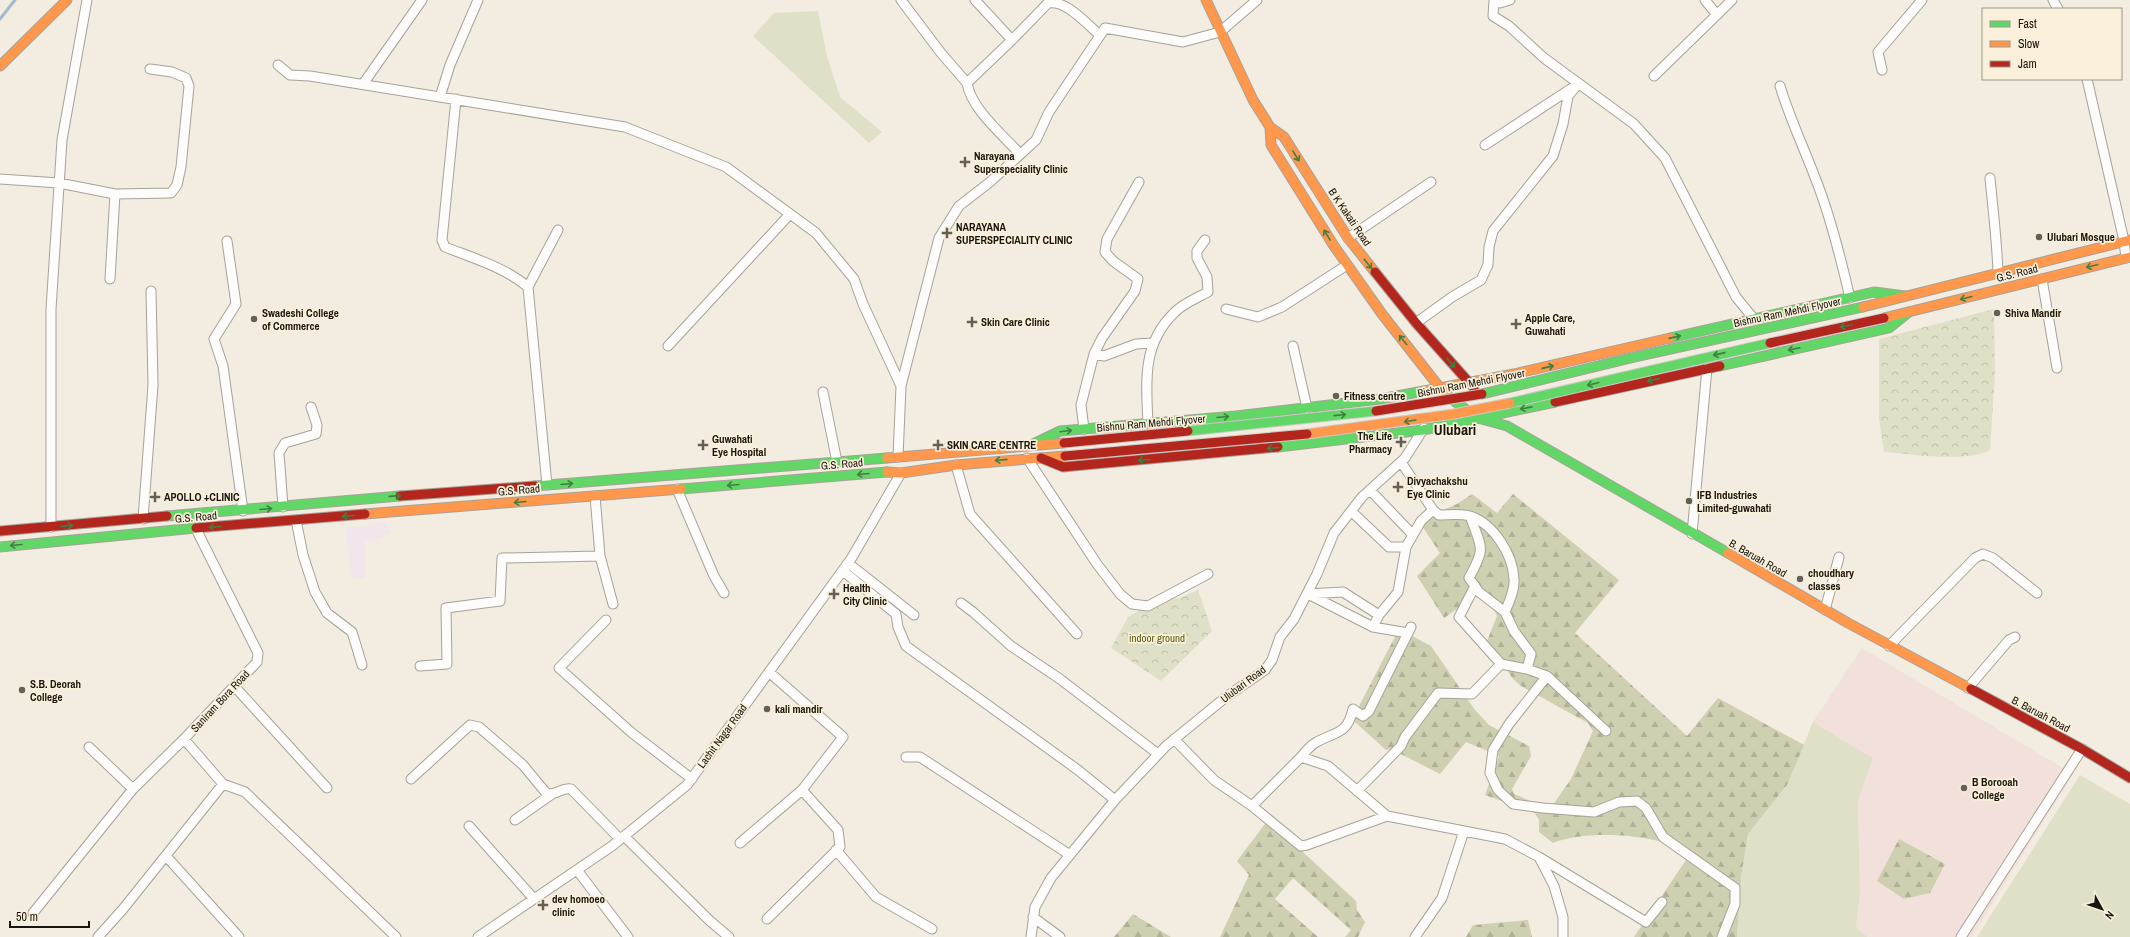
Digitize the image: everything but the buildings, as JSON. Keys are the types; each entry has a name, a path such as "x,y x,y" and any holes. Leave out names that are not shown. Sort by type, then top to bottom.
{"main road":[{"path":"0,66 67,0"},
{"name":"B K Kakati Road","path":"1206,0 1253,100 1270,127 1284,137 1348,238 1416,323 1469,383 1502,413 1507,426"},
{"path":"1270,127 1271,145 1347,265 1382,314 1440,388 1454,402 1478,418"},
{"name":"G.S. Road","path":"1909,296 2127,240"},
{"name":"G.S. Road","path":"1909,312 2128,257"},
{"path":"1030,446 1060,431 1293,410 1380,399 1534,370 1874,292 1909,296"},
{"name":"Bishnu Ram Mehdi Flyover","path":"1030,446 1146,436 1397,409 1448,401 1909,296"},
{"path":"1040,457 1318,433 1454,414 1525,400 1677,363 1909,312"},
{"path":"1040,457 1062,467 1298,446 1424,430 1889,328 1909,312"},
{"path":"1318,406 1324,442"},
{"path":"1293,410 1298,446"},
{"name":"B. Baruah Road","path":"1478,418 1507,426 1825,610 1889,646 2082,749 2130,778"},
{"name":"G.S. Road","path":"0,531 243,511 378,497 547,485 1030,446"},
{"name":"G.S. Road","path":"0,547 296,520 892,472 901,473 956,465 1040,457"}],"street":[{"path":"51,527 51,309 59,183 62,140 87,0"},
{"path":"363,84 422,0"},
{"path":"440,97 450,65 478,0"},
{"path":"901,0 941,53 967,83 968,91 976,105 1020,154"},
{"path":"975,0 1012,40"},
{"path":"898,457 901,386 939,238 959,206 990,182 1036,140 1049,112 1104,28 1183,42 1220,32 1257,0"},
{"path":"1494,0 1493,16 1509,26 1544,58 1634,124 1665,158 1732,290 1754,319"},
{"path":"1498,0 1500,3 1510,0"},
{"path":"1705,0 1717,15"},
{"path":"1654,76 1732,0"},
{"path":"1882,70 1878,52 1922,0"},
{"path":"967,83 1048,3 1055,2 1064,4 1099,34"},
{"path":"278,65 290,75 310,76 363,84 625,127 726,167 816,233 854,279 863,304 901,386"},
{"path":"0,179 59,183 115,194 171,193 177,185 181,167 189,86 186,78 172,72 150,69"},
{"path":"2087,80 2127,240 2128,257"},
{"path":"1485,145 1578,84"},
{"path":"1416,323 1452,297 1481,280 1488,265 1489,247 1493,231 1553,156 1563,124 1568,96 1578,84"},
{"path":"1780,86 1792,123 1817,181 1838,250 1850,298"},
{"path":"456,99 443,244 445,247 518,279 528,287"},
{"path":"1990,178 1993,221 1997,234 1998,273"},
{"path":"1084,429 1082,405 1094,354 1102,338 1135,291 1138,279 1113,261 1105,252 1107,239 1139,182"},
{"path":"1348,238 1430,182"},
{"path":"110,279 115,194"},
{"path":"668,346 790,214"},
{"path":"547,485 528,287 558,230"},
{"path":"1148,423 1147,364 1156,335 1174,312 1208,292 1207,277 1197,258 1197,251 1204,240"},
{"path":"228,241 236,304 214,339 224,372 243,511"},
{"path":"1226,310 1258,317 1282,308 1347,265"},
{"path":"2042,279 2057,368"},
{"path":"143,519 153,385 151,291"},
{"path":"1094,354 1104,356 1136,344 1153,343"},
{"path":"1293,346 1307,408"},
{"path":"1692,534 1707,368"},
{"name":"Ulubari Road","path":"1031,937 1035,907 1051,878 1115,800 1174,739 1226,696 1264,670 1272,660 1280,637 1294,620 1334,533 1370,490 1401,462 1424,430 1440,388"},
{"path":"823,392 837,462"},
{"path":"283,507 279,453 285,443 316,434 316,425 310,407"},
{"path":"1027,458 1097,564 1120,594 1132,604 1148,606 1208,574"},
{"path":"1401,462 1433,510 1439,515 1458,514 1470,516 1484,523 1499,540 1511,563 1514,580 1512,593 1505,612"},
{"path":"956,465 970,514 1077,634"},
{"name":"Lachit Nagar Road","path":"478,937 622,838 687,785 846,567 901,473"},
{"path":"677,489 714,576 724,593"},
{"path":"1370,490 1413,535"},
{"path":"595,496 600,556 613,604"},
{"path":"1372,627 1379,615 1398,592 1406,547 1421,521 1433,510"},
{"path":"1351,511 1390,547 1406,547"},
{"path":"1470,516 1482,550 1481,557 1469,578 1479,592 1505,612 1514,630 1531,654 1527,669"},
{"path":"296,520 303,555 315,592 327,613 352,632 362,665"},
{"name":"Saniram Bora Road","path":"196,529 258,653 257,662 235,687 184,739 223,784 245,792 396,937"},
{"path":"1889,646 1975,558 1983,554 1993,558 2037,593"},
{"path":"420,666 447,664 446,608 500,601 502,558 600,556"},
{"path":"1825,610 1839,557"},
{"path":"846,567 914,615"},
{"path":"846,567 896,614 898,627 906,646 1078,770 1115,800"},
{"path":"1475,586 1459,617 1501,664 1527,669 1547,676 1606,731"},
{"path":"1307,594 1343,592 1379,615"},
{"path":"1252,806 1314,744 1343,732 1350,721 1353,710 1363,716 1370,711 1410,630 1372,627 1307,594"},
{"path":"961,603 1011,646 1060,679 1158,754"},
{"path":"606,620 559,668 632,733 692,779"},
{"path":"1968,688 2009,640 2015,637"},
{"path":"1357,791 1401,746 1405,737 1438,692 1472,694 1501,664"},
{"path":"740,844 802,790 843,737 769,672"},
{"path":"1547,676 1509,724 1493,750 1490,773 1498,790 1512,804 1543,808 1594,812 1619,802 1637,801 1646,808 1663,837 1735,888 1735,904 1722,937"},
{"path":"235,687 327,788"},
{"path":"411,778 470,725 479,727 523,765 548,794 552,794"},
{"path":"33,913 133,789 184,739"},
{"path":"1174,739 1214,780 1252,806 1301,846 1308,845 1387,816"},
{"path":"89,747 133,789"},
{"path":"1961,937 2082,749"},
{"path":"906,757 920,757 1070,855"},
{"path":"1301,757 1328,766 1387,816 1505,839 1539,857 1646,922 1662,902"},
{"path":"98,937 166,856 223,784"},
{"path":"514,820 552,794 565,787 571,789 710,921 729,937"},
{"path":"767,919 840,847 838,830 802,790"},
{"path":"469,826 534,899"},
{"path":"1415,937 1442,898 1464,831"},
{"path":"836,850 876,897 932,928"},
{"path":"166,856 239,937"},
{"path":"1539,857 1554,886 1563,916 1563,937"},
{"path":"576,870 628,937"},
{"path":"1033,917 1060,937"}],"shaded area":[{"path":"384,521 391,533 372,541 365,538 365,578 352,578 345,529"},
{"name":"B Borooah College","path":"1862,648 2073,774 1972,937 1868,937 1856,928 1860,894 1858,801 1873,758 1813,722"}],"green space":[{"path":"818,11 827,56 840,97 882,132 869,143 753,36 774,13"},
{"path":"1994,309 1995,373 1990,450 1979,454 1953,457 1884,452 1879,418 1879,339"},
{"path":"1472,494 1497,513 1513,494 1619,580 1575,633 1687,736 1718,698 1804,745 1787,785 1748,834 1741,877 1737,937 1634,937 1686,860 1685,852 1657,841 1639,837 1601,835 1583,836 1553,843 1539,832 1539,820 1535,813 1485,795 1499,756 1466,742 1440,774 1391,749 1386,750 1355,722 1356,712 1399,629 1431,646 1475,710 1489,725 1529,746 1531,756 1512,789 1514,794 1550,809 1571,779 1593,731 1588,723 1521,686 1513,679 1487,641 1497,616 1486,592 1480,593 1444,618 1417,576 1440,553 1418,520 1457,504"},
{"name":"indoor ground","path":"1198,590 1212,631 1161,681 1111,648 1128,617 1156,601 1180,598"},
{"path":"1813,722 1873,758 1858,801 1860,894 1856,928 1868,937 1737,937 1741,877 1748,834 1787,785"},
{"path":"2080,775 2130,804 2130,937 1977,937"},
{"path":"1268,820 1356,901 1357,910 1365,922 1358,937 1345,937 1351,930 1293,878 1275,899 1318,937 1220,937 1249,875 1237,861"},
{"path":"1899,839 1945,864 1930,893 1904,899 1877,881"},
{"path":"1133,914 1171,937 1114,937"},
{"path":"1528,920 1532,937 1466,937 1473,925"}],"waterway":[{"path":"0,19 15,0"}],"traffic: fast":[{"path":"1670,338 1874,292 1905,296"},
{"path":"1482,394 1635,357 1863,307"},
{"path":"1720,366 1889,328 1909,312"},
{"path":"1510,403 1770,343"},
{"path":"1033,444 1060,431 1236,416 1380,399 1424,391"},
{"path":"1450,398 1478,418 1507,426 1728,553"},
{"path":"1278,447 1423,430 1555,402"},
{"path":"1188,431 1376,411"},
{"path":"535,486 887,458"},
{"path":"681,489 887,472"},
{"path":"167,516 400,496"},
{"path":"0,547 196,528"}],"traffic: slow":[{"path":"0,66 67,0"},
{"path":"1206,0 1253,100 1270,127 1284,137 1348,238 1375,272"},
{"path":"1270,127 1271,145 1334,246 1382,314 1440,388 1450,398"},
{"path":"1863,307 2130,240"},
{"path":"1884,318 2130,257"},
{"path":"1424,391 1514,374 1670,338"},
{"path":"1307,434 1454,414 1510,403"},
{"path":"887,458 1064,443"},
{"path":"887,472 901,473 956,465 1065,456"},
{"path":"365,514 681,489"},
{"path":"1728,553 1848,623 1971,689"}],"traffic: jam":[{"path":"1375,272 1416,323 1474,388"},
{"path":"1770,343 1884,318"},
{"path":"1555,402 1720,366"},
{"path":"1376,411 1482,394"},
{"path":"1064,443 1188,431"},
{"path":"1065,456 1307,434"},
{"path":"1041,458 1063,467 1278,447"},
{"path":"400,496 535,486"},
{"path":"196,528 365,514"},
{"path":"0,531 167,516"},
{"path":"1971,689 2082,749 2130,778"}],"place":[{"name":"Narayana Superspeciality Clinic","path":"965,162"},
{"name":"NARAYANA SUPERSPECIALITY CLINIC","path":"947,233"},
{"name":"Ulubari Mosque","path":"2039,237"},
{"name":"Shiva Mandir","path":"1997,313"},
{"name":"Swadeshi College of Commerce","path":"254,319"},
{"name":"Skin Care Clinic","path":"972,322"},
{"name":"Apple Care, Guwahati","path":"1516,324"},
{"name":"Fitness centre","path":"1336,396"},
{"name":"The Life Pharmacy","path":"1401,442"},
{"name":"Guwahati Eye Hospital","path":"703,445"},
{"name":"SKIN CARE CENTRE","path":"938,445"},
{"name":"Divyachakshu Eye Clinic","path":"1398,487"},
{"name":"APOLLO +CLINIC","path":"155,497"},
{"name":"IFB Industries Limited-guwahati","path":"1689,501"},
{"name":"choudhary classes","path":"1800,579"},
{"name":"Health City Clinic","path":"834,594"},
{"name":"S.B. Deorah College","path":"22,690"},
{"name":"kali mandir","path":"767,709"},
{"name":"B Borooah College","path":"1964,788"},
{"name":"dev homoeo clinic","path":"543,905"}],"district":[{"name":"Ulubari","path":"1455,430"}]}
